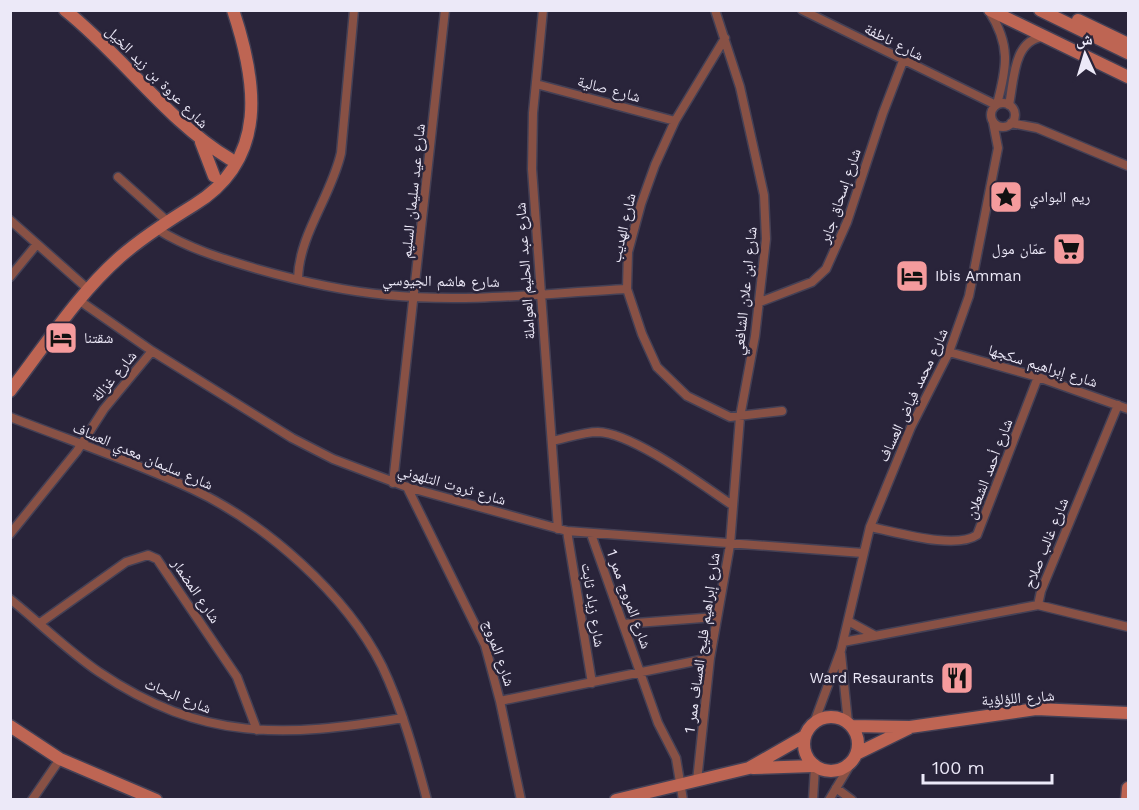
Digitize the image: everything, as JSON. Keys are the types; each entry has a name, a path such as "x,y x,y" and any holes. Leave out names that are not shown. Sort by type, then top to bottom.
{"street":[{"name":"شارع عروة بن زيد الخيل","path":"65,10 114,53 201,142 231,159"},
{"path":"183,209 192,206 222,180 237,163 245,144 253,93 245,48 233,10"},
{"path":"298,279 301,253 337,172 341,153 354,10"},
{"name":"شارع عيد سليمان السليم","path":"393,483 445,10"},
{"name":"شارع عبد الحليم العواملة","path":"543,10 536,84 532,169 552,441 563,530"},
{"name":"شارع ابن علان الشافعي","path":"715,10 740,87 765,206 766,239 760,302 740,417 730,545"},
{"name":"شارع ناطفة","path":"802,10 996,105"},
{"path":"989,10 1128,77"},
{"path":"989,10 999,27 1005,48 1004,81 992,118 1000,127 1010,124 1037,128 1128,166"},
{"path":"1004,10 1128,68"},
{"path":"1040,10 1128,53"},
{"path":"1058,10 1128,44"},
{"path":"1011,108 1022,47 1032,39 1047,37"},
{"name":"شارع الهديب","path":"725,38 675,121 640,204 628,252 627,289 657,367 687,396 722,415 740,417 760,411 782,411"},
{"name":"شارع إسحاق جابر","path":"760,302 812,282 826,269 848,222 883,113 903,61"},
{"name":"شارع صالية","path":"536,84 675,121"},
{"name":"شارع ناطفة","path":"976,95 992,118"},
{"path":"996,105 1011,108 1037,128"},
{"name":"شارع محمد فياض العساف","path":"814,723 842,646 870,527 911,427 949,352 974,276 998,148 1010,124 1011,108"},
{"name":"شارع محمد فياض العساف","path":"992,118 998,148"},
{"name":"شارع عروة بن زيد الخيل","path":"201,142 214,176"},
{"path":"10,391 89,290 119,258 183,209 245,144"},
{"name":"شارع هاشم الجيوسي","path":"118,177 162,225 198,249 298,279 383,295 414,297 627,289"},
{"path":"10,220 89,290"},
{"path":"10,277 37,244"},
{"name":"شارع ثروت التلهوني","path":"80,301 152,351 292,438 333,459 393,483 563,530 730,545 863,553"},
{"name":"شارع غزالة","path":"10,534 81,445 104,409 152,351"},
{"name":"شارع إبراهيم سكجها","path":"949,352 1038,377 1128,409"},
{"name":"شارع أحمد الشعلان","path":"870,527 951,542 966,541 977,536 1038,377"},
{"name":"شارع غالب صلاح","path":"1118,405 1041,591 1038,605 1128,627"},
{"name":"شارع سليمان معدي العساف","path":"10,417 201,493 254,527 330,591 374,652 403,718 427,800"},
{"path":"552,441 585,433 610,433 642,449 732,505"},
{"name":"شارع المروج","path":"407,487 450,578 478,628 500,701 710,658"},
{"name":"شارع زياد ثابت","path":"563,530 592,683"},
{"name":"شارع المروج ممر 1","path":"591,534 658,723 676,758 682,800"},
{"name":"شارع إبراهيم فليح العساف ممر 1","path":"698,781 710,658 730,545"},
{"name":"شارع المضمار","path":"40,623 126,562 148,555 157,559 237,677 257,730"},
{"name":"شارع البحاث","path":"10,599 78,656 129,691 194,719 211,724 257,730 342,727 403,718"},
{"path":"842,646 877,636 1038,605"},
{"path":"623,624 716,617"},
{"path":"848,621 866,633 877,636"},
{"name":"شارع محمد فياض العساف","path":"842,646 850,724"},
{"path":"500,701 521,800"},
{"name":"شارع اللؤلؤية","path":"850,724 910,727 1036,710 1128,713"},
{"path":"749,768 805,736 814,723 831,717 850,724 857,734 858,753 829,800"},
{"path":"10,726 60,759 156,800"},
{"name":"شارع اللؤلؤية","path":"858,753 910,727"},
{"path":"805,736 804,752 814,766 826,772 839,771 849,765"},
{"path":"32,800 60,759"},
{"path":"616,800 749,768 814,766"},
{"path":"813,800 814,766"},
{"path":"836,788 852,800"},
{"path":"1127,800 1128,788"}],"place":[{"name":"ريم البوادي","path":"1006,197"},
{"name":"عمّان مول","path":"1069,249"},
{"name":"Ibis Amman","path":"912,276"},
{"name":"شقتنا","path":"61,338"},
{"name":"Ward Resaurants","path":"957,678"}]}
